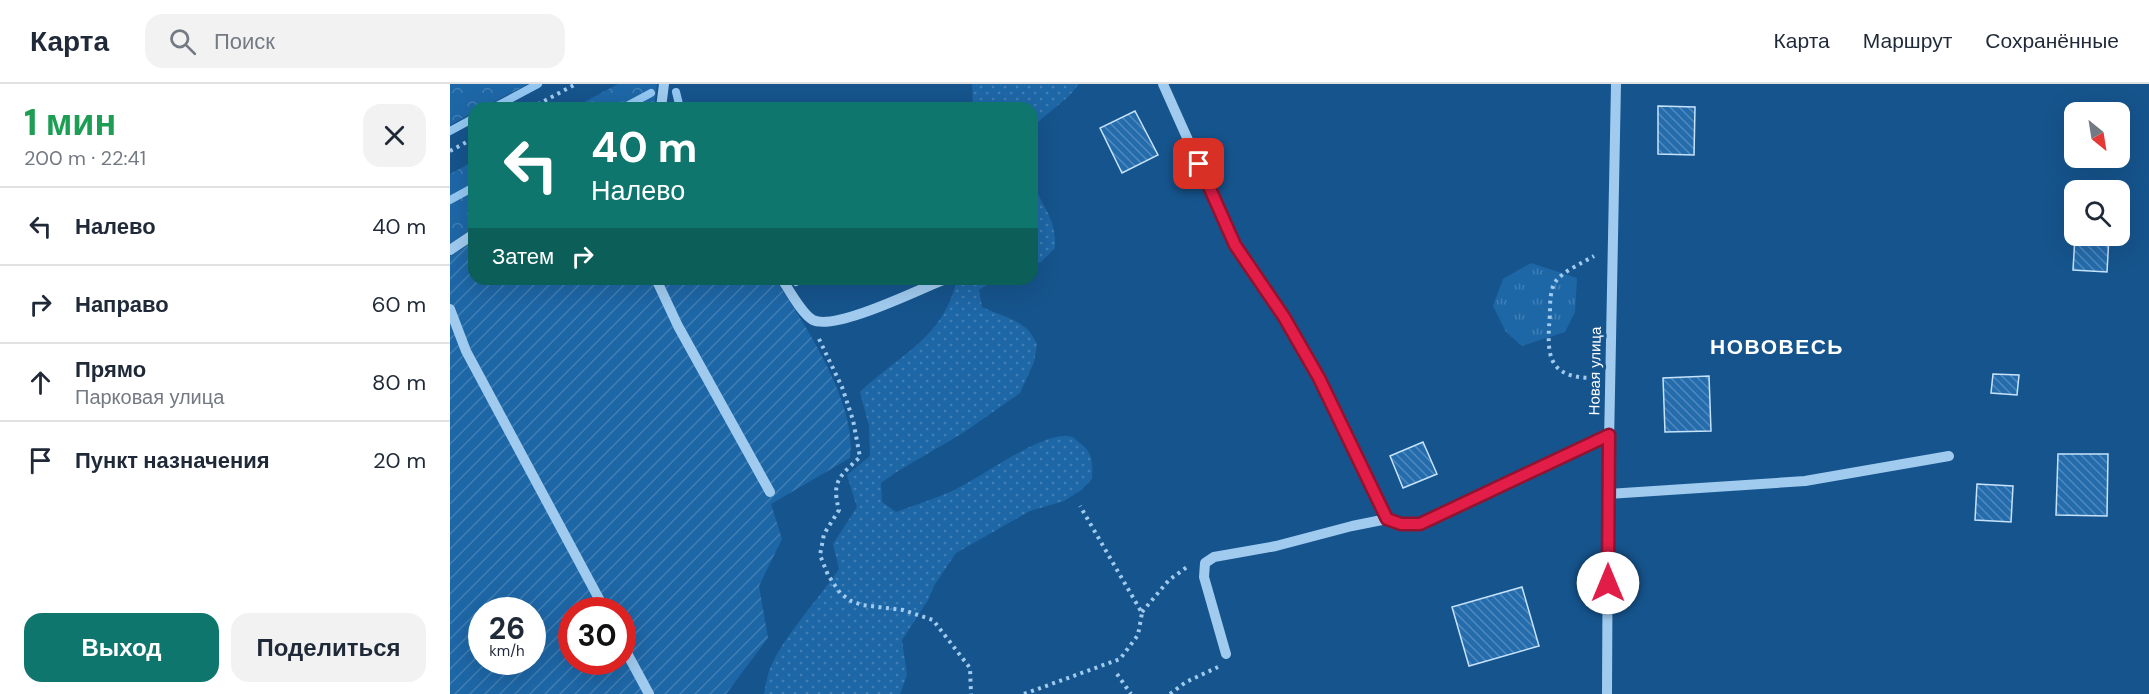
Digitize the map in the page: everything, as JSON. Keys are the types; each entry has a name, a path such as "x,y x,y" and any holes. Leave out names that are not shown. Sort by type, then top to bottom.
{"street":[{"path":"662,102 664,84"},
{"path":"1163,84 1235,245 1284,317 1319,378 1387,519"},
{"name":"Новая улица","path":"1607,694 1608,494 1616,84"},
{"path":"450,250 468,238"},
{"path":"659,285 678,326 770,492"},
{"path":"786,285 808,316 815,321 826,322 856,315 930,285"},
{"path":"450,309 466,351 598,597"},
{"path":"1226,654 1204,577 1205,563 1214,557 1276,546 1387,519 1401,524 1420,524 1609,435"},
{"path":"1608,494 1805,482 1949,456"},
{"path":"636,670 649,694"}],"path":[{"path":"542,102 576,84"},
{"path":"450,151 468,141"},
{"path":"1610,378 1572,376 1560,371 1553,364 1548,335 1551,295 1556,281 1613,244"},
{"path":"808,316 842,387 853,420 860,457 837,479 835,490 839,510 824,534 820,555 824,566 840,593 851,601 862,605 903,609 933,620 970,668 971,694"},
{"path":"1080,506 1142,612"},
{"path":"1024,694 1120,658 1138,634 1142,612 1169,580 1184,567 1205,563"},
{"path":"1170,694 1186,682 1216,669 1226,654"},
{"path":"1117,674 1131,694"}],"green space":[{"path":"450,84 528,84 494,102 468,102 468,115 450,125"},
{"path":"618,84 657,84 655,102 584,102"},
{"path":"972,84 1079,84 1069,96 1038,122 1038,102 973,102"},
{"path":"468,164 468,231 450,244 450,174"},
{"path":"1038,194 1050,217 1055,236 1055,248 1038,263"},
{"path":"468,245 468,285 779,285 814,341 846,413 850,437 850,458 771,504 782,539 759,586 768,638 726,694 450,694 450,256"},
{"path":"1531,263 1577,278 1575,312 1565,332 1522,346 1506,332 1493,306 1503,279"},
{"path":"955,285 987,285 979,290 982,307 1016,321 1028,330 1037,344 1034,362 1020,393 963,433 881,483 882,502 896,512 952,491 1012,456 1060,436 1073,437 1088,450 1092,464 1092,479 1080,491 1064,501 1030,511 956,553 902,640 907,675 900,694 764,694 770,669 778,653 839,569 833,544 857,507 847,475 870,456 869,426 860,392 931,331 951,299"}],"building":[{"path":"1658,106 1695,107 1694,155 1658,154"},
{"path":"1135,111 1158,155 1122,173 1100,128"},
{"path":"2074,246 2108,246 2107,272 2073,270"},
{"path":"1993,374 2019,375 2017,395 1991,393"},
{"path":"1709,376 1711,431 1665,432 1663,378"},
{"path":"1423,442 1437,474 1403,488 1390,456"},
{"path":"2058,454 2108,454 2107,516 2056,515"},
{"path":"1977,484 2013,486 2011,522 1975,520"},
{"path":"1522,587 1539,646 1469,666 1452,607"}],"waterway":[{"path":"504,102 538,84"},
{"path":"676,92 678,102"},
{"path":"634,102 651,93"},
{"path":"450,131 468,121"},
{"path":"450,200 468,190"}],"district":[{"name":"НОВОВЕСЬ","path":"1777,347"}],"route":[{"path":"1199,164 1235,245 1284,317 1319,378 1387,519 1401,524 1420,524 1609,435 1608,583"}]}
